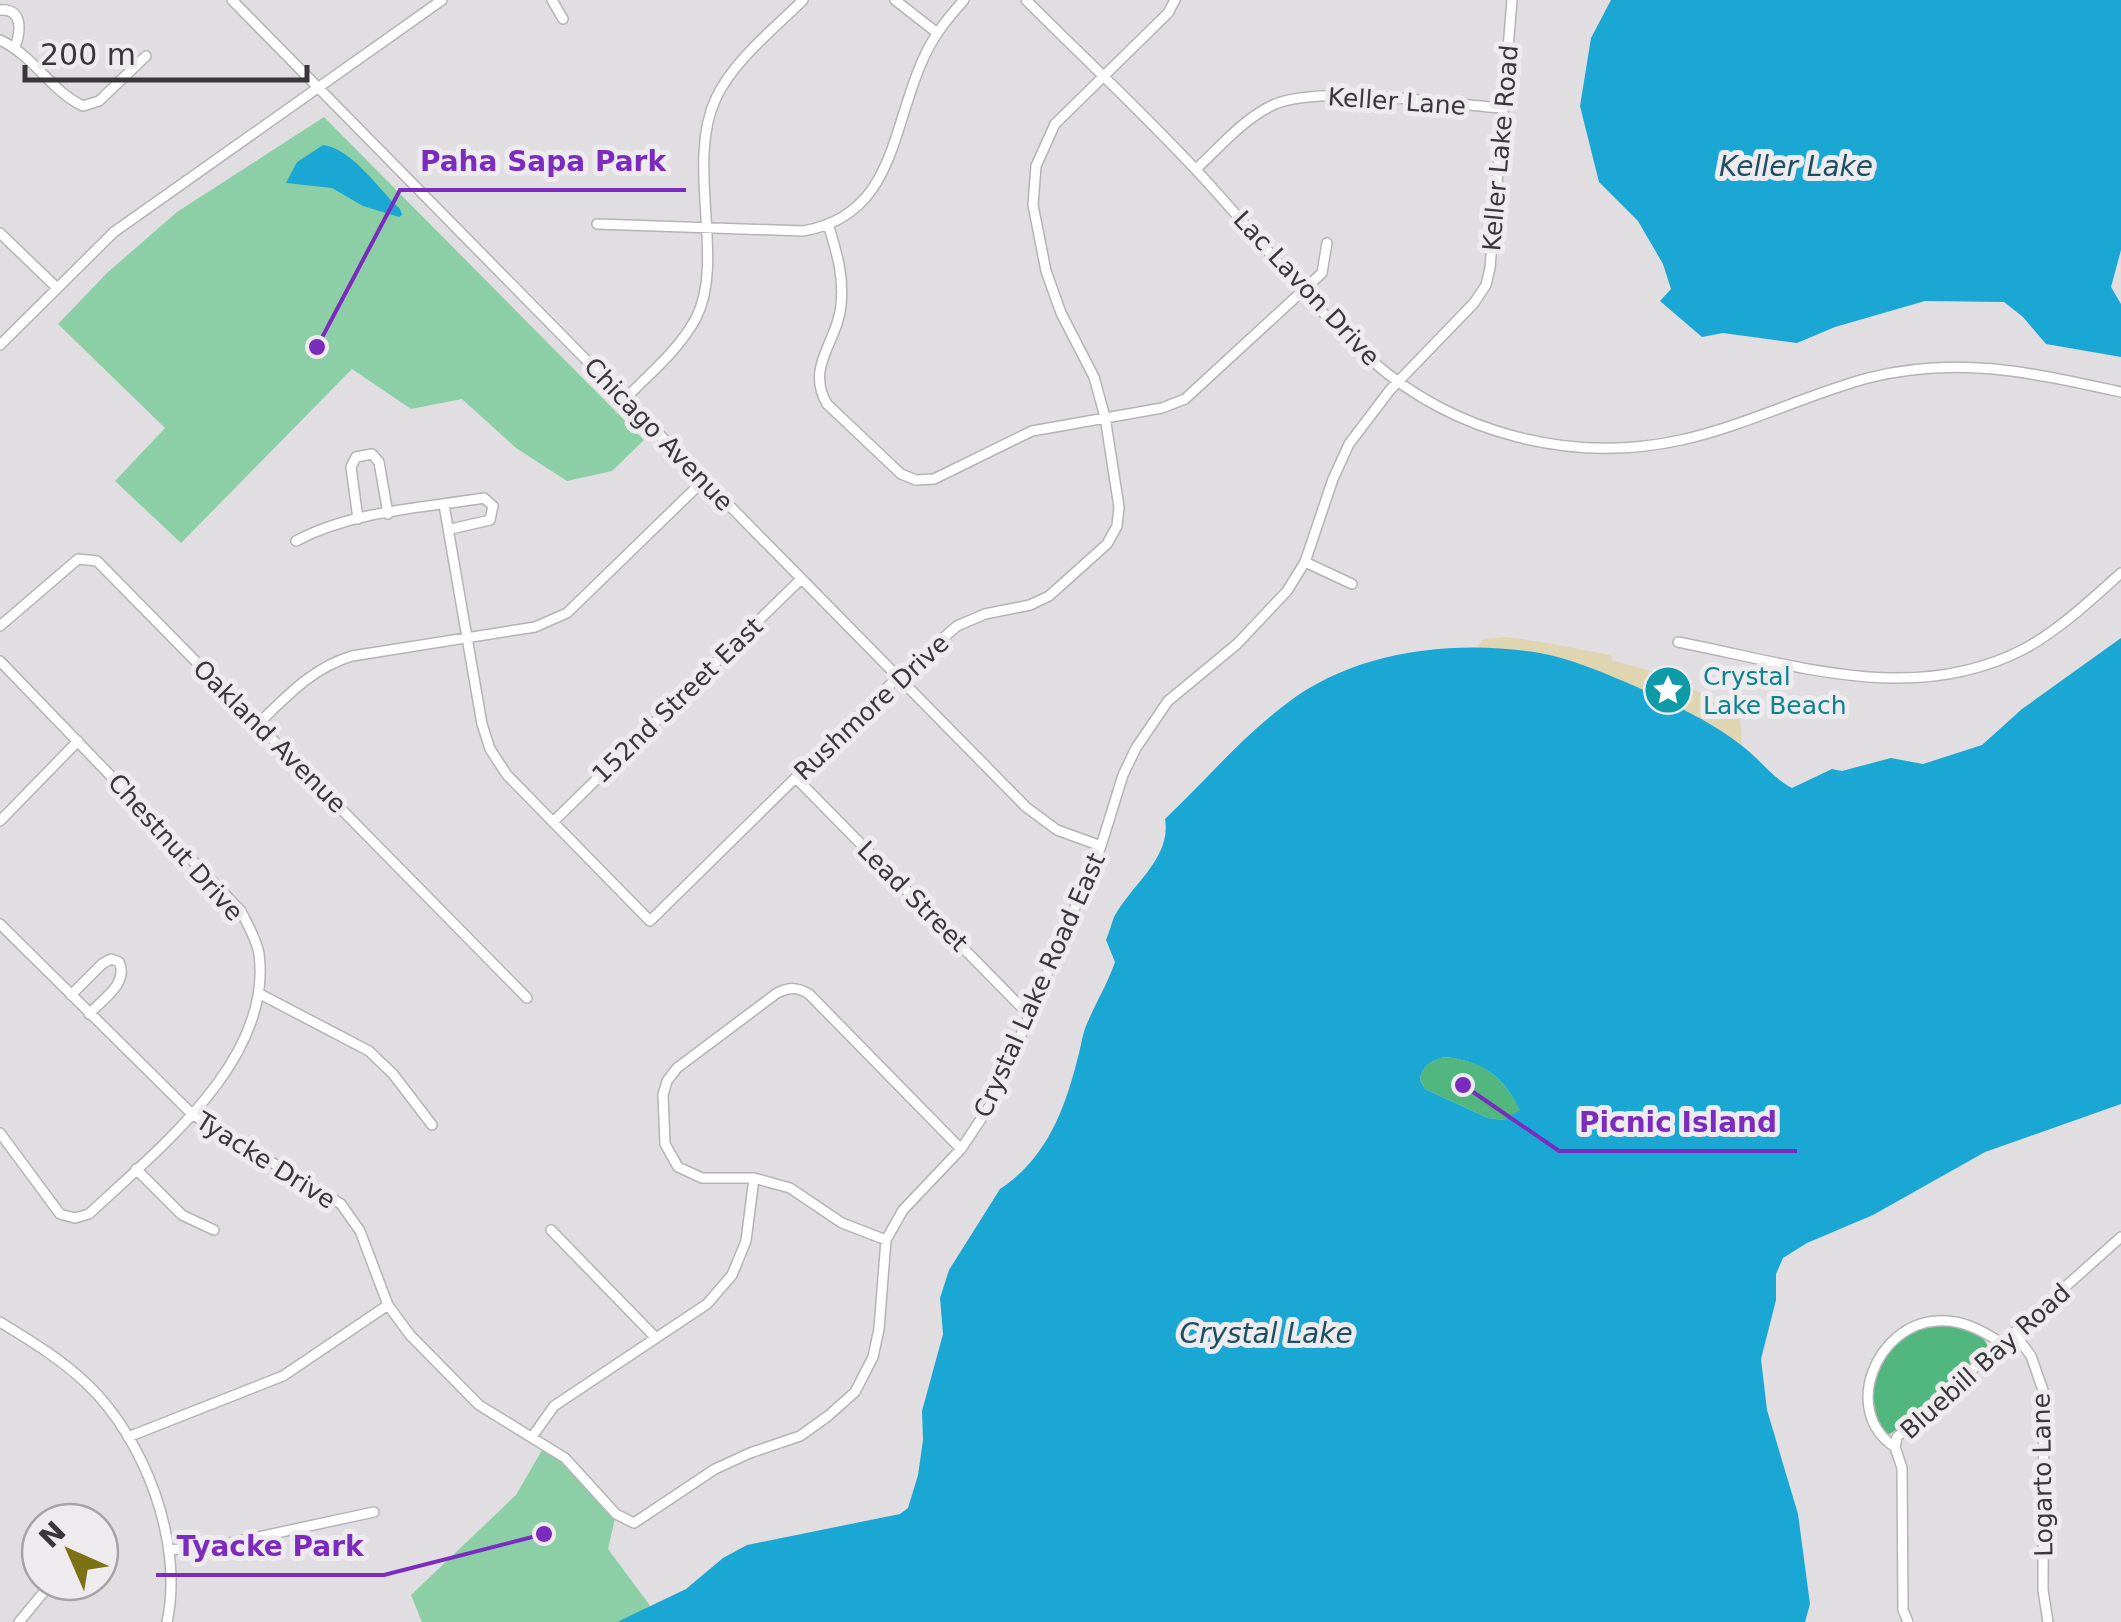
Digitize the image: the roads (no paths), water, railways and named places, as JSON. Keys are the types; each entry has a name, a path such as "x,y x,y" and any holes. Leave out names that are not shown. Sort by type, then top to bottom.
{"street":[{"name":"Chicago Avenue","path":"232,0 1026,806 1057,830 1101,846"},
{"path":"0,345 114,232 442,0"},
{"path":"552,0 562,19"},
{"path":"625,399 682,342 698,315 706,284 704,143 716,98 737,67 802,0"},
{"path":"895,0 936,32"},
{"path":"598,224 804,231 829,226 853,212 876,188 920,64 936,32 964,0"},
{"name":"Lac Lavon Drive","path":"1026,0 1196,169 1372,360 1438,406 1486,428 1536,442 1635,448 1684,440 1866,379 1908,370 1988,366 2121,392"},
{"name":"Rushmore Drive","path":"553,822 650,921 898,677 956,626 1049,596 1107,544 1116,526 1119,507 1104,417 1094,377 1061,313 1046,271 1033,206 1036,166 1055,124 1168,12 1175,0"},
{"name":"Keller Lake Road","path":"1398,381 1474,303 1486,284 1512,0"},
{"path":"0,10 16,14 20,24 15,46"},
{"path":"0,40 15,46 71,100 83,106 99,101 146,56"},
{"name":"Keller Lane","path":"1196,169 1253,116 1298,97 1329,95 1503,108"},
{"path":"829,226 843,272 841,311 819,370 819,390 827,404 901,474 916,480 934,480 1032,431 1162,408 1184,399 1322,273 1326,244"},
{"path":"0,233 56,288"},
{"name":"Crystal Lake Road East","path":"634,1523 715,1469 750,1452 800,1436 855,1392 873,1357 879,1329 886,1240 903,1210 961,1149 993,1102 1101,846 1124,775 1149,726 1189,681 1262,621 1306,562 1333,479 1349,444 1398,381"},
{"path":"358,519 351,466 356,457 372,454 379,462 388,514"},
{"path":"258,724 304,679 332,662 535,627 567,613 704,480"},
{"path":"296,541 323,527 358,519 484,498 492,506 490,520 451,529"},
{"path":"444,505 482,724 490,749 507,774 553,822"},
{"name":"Oakland Avenue","path":"0,626 78,559 97,561 527,998"},
{"path":"1306,562 1352,584"},
{"path":"1678,642 1881,680 1939,678 1994,663 2026,648 2121,573"},
{"name":"152nd Street East","path":"553,822 801,578"},
{"name":"Chestnut Drive","path":"0,661 241,911 259,950 260,994 238,1048 214,1089 193,1115 89,1214 75,1218 60,1214 0,1134"},
{"path":"0,821 78,741"},
{"name":"Lead Street","path":"796,778 1029,1014"},
{"name":"Tyacke Drive","path":"0,924 193,1115 340,1204 360,1231 388,1305 410,1335 479,1404 565,1458 616,1514 634,1523"},
{"path":"71,995 102,964 110,959 119,962 122,979 89,1014"},
{"path":"886,1240 842,1223 790,1188 754,1178 702,1178 678,1167 665,1144 662,1095 677,1068 772,996 789,988 808,994 961,1149"},
{"path":"260,994 369,1051 393,1074 432,1125"},
{"path":"136,1170 182,1215 214,1230"},
{"path":"532,1437 554,1406 707,1304 732,1275 746,1240 754,1178"},
{"path":"551,1230 656,1338"},
{"name":"Bluebill Bay Road","path":"1908,1622 1902,1610 1902,1468 1895,1447 1902,1433 2121,1238"},
{"path":"128,1437 283,1376 388,1305"},
{"path":"1895,1447 1874,1426 1867,1398 1877,1364 1896,1337 1919,1324 1941,1320 1982,1330 2003,1344"},
{"path":"0,1322 66,1364 92,1388 128,1437 158,1499 170,1550 167,1622"},
{"name":"Logarto Lane","path":"2015,1334 2030,1356 2044,1393 2043,1590 2048,1622"},
{"path":"170,1550 230,1543 374,1512"},
{"path":"19,1622 38,1602"}],"water":[{"name":"Keller Lake","path":"1611,0 2121,0 2121,250 2111,287 2121,304 2121,357 2046,344 2004,302 1925,301 1835,327 1797,343 1723,333 1702,337 1660,301 1671,289 1663,264 1638,221 1599,182 1580,106 1591,38"},
{"path":"323,145 355,162 402,215 363,206 332,188 286,183 297,162"},
{"name":"Crystal Lake","path":"2121,638 2121,1104 1985,1152 1873,1215 1807,1243 1783,1258 1776,1274 1776,1300 1761,1359 1767,1410 1798,1514 1810,1604 1805,1622 617,1622 686,1589 723,1558 747,1545 900,1514 908,1508 918,1475 922,1411 943,1334 940,1298 949,1270 1000,1189 1030,1163 1052,1131 1073,1076 1086,1026 1115,962 1106,940 1114,917 1156,859 1165,833 1165,819 1254,731 1313,686 1343,671 1407,653 1475,647 1540,653 1615,678 1696,716 1739,744 1792,788 1832,769 1842,771 1891,758 1923,764 1982,745 2022,709","holes":["1444,1057 1470,1062 1490,1072 1520,1110 1504,1120 1488,1118 1425,1089 1420,1080 1423,1071"]}],"place":[{"name":"Paha Sapa Park","path":"317,347"},
{"name":"Crystal Lake Beach","path":"1668,690"},
{"name":"Picnic Island","path":"1463,1085"},
{"name":"Tyacke Park","path":"544,1534"}]}
